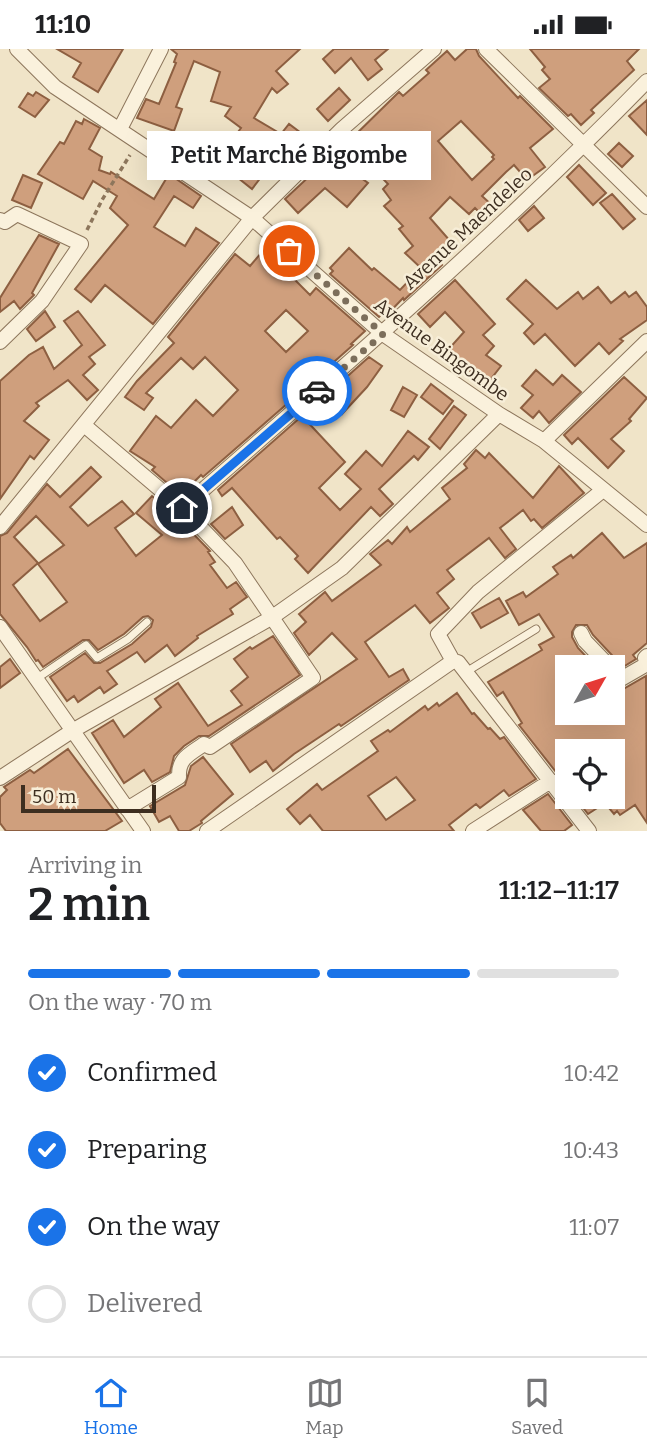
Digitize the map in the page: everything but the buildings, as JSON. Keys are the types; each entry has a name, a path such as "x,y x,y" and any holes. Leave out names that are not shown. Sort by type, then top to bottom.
{"street":[{"name":"Avenue Bingombe","path":"17,49 55,87 252,218 383,334 544,442 647,525"},
{"path":"120,129 161,49"},
{"path":"0,527 252,218 342,129 434,49"},
{"path":"485,49 647,207"},
{"name":"Avenue Maendeleo","path":"182,508 383,334 583,146 647,81"},
{"path":"0,220 5,222 17,214 81,244 42,301 0,342"},
{"path":"544,442 647,341"},
{"path":"0,778 72,731 271,618 342,568 499,414"},
{"path":"84,425 182,508 240,568 313,678 211,747 204,744 183,758 178,766 179,777 127,809"},
{"path":"589,831 458,662 453,661 438,634 478,592 603,490"},
{"path":"0,627 143,831"},
{"path":"581,633 598,655"},
{"path":"625,677 647,664 647,656"},
{"path":"206,831 453,661"},
{"path":"473,831 549,782 555,782"}],"lane":[{"path":"36,679 86,645 97,658 128,639 146,622"},
{"path":"466,672 536,629"}],"path":[{"path":"81,244 102,200 138,141"}],"way so far":[{"path":"289,251 383,334 317,391"}],"place":[{"name":"Petit Marché Bigombe","path":"289,251"}],"route":[{"path":"182,508 317,391"}]}
